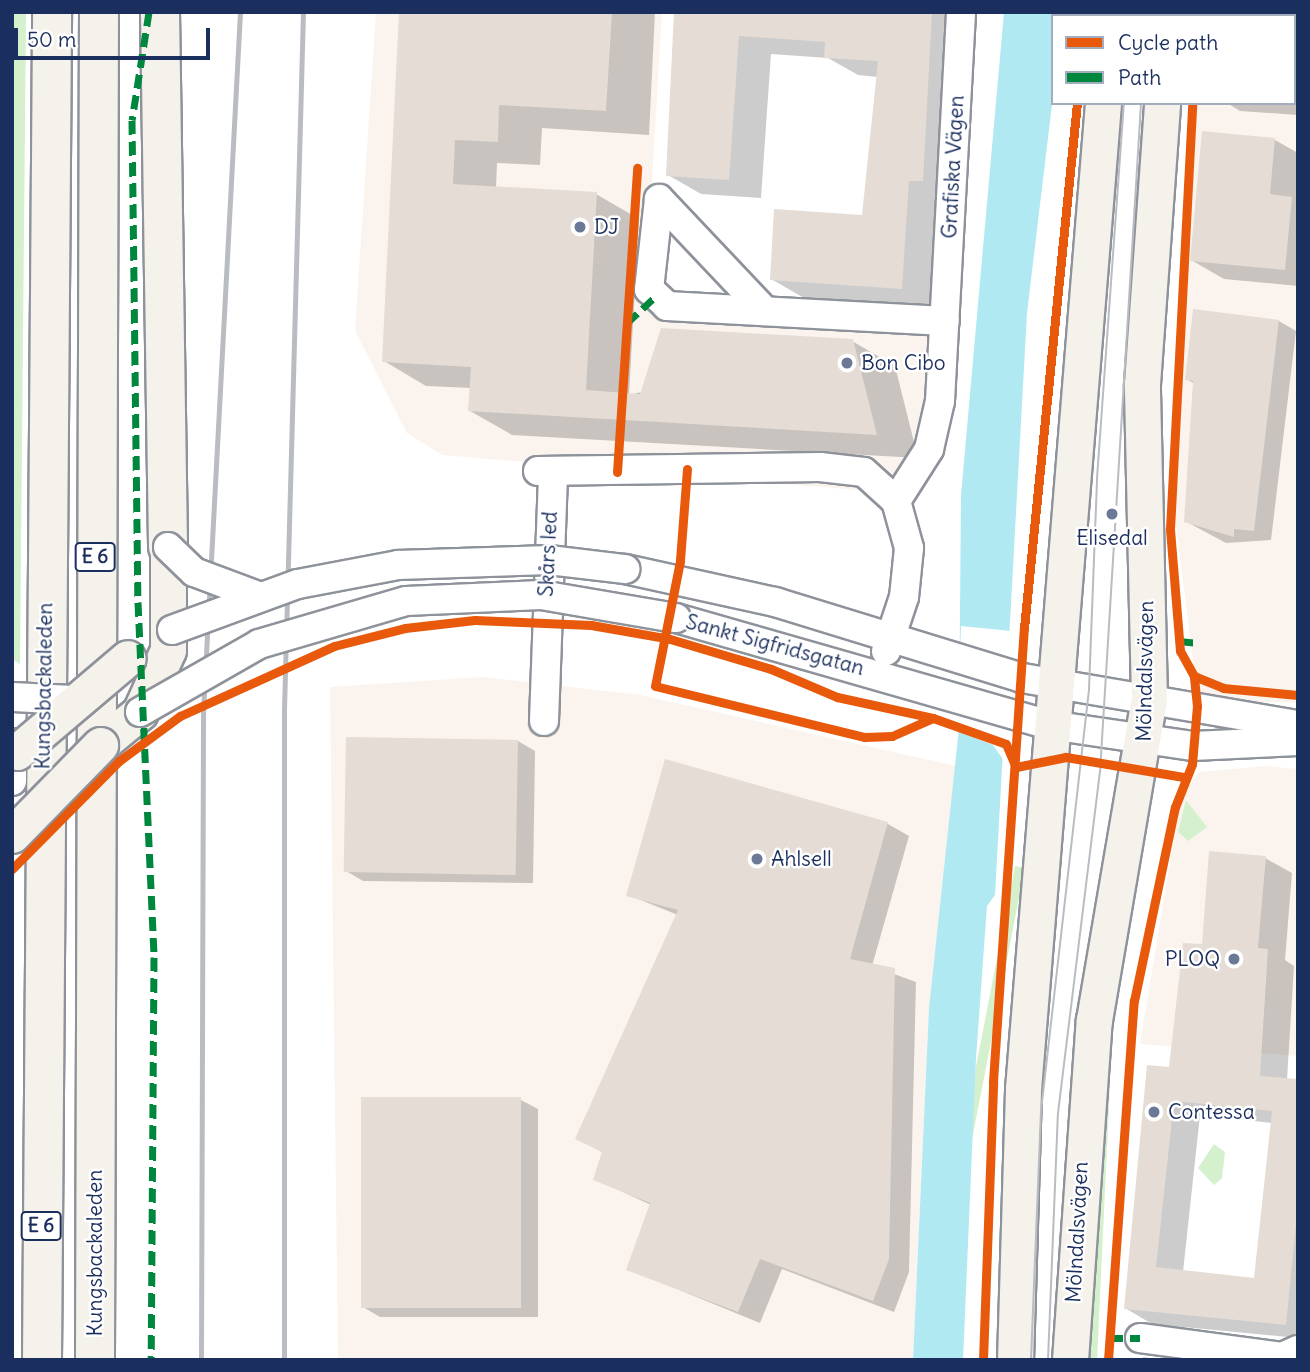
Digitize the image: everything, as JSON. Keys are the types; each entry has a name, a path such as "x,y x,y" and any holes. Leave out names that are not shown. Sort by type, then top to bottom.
{"highway":[{"name":"Kungsbackaleden","path":"42,1360 40,995 52,12"},
{"name":"Kungsbackaleden","path":"95,1360 99,12"},
{"path":"160,12 168,547"}],"main road":[{"path":"1015,1360 1023,1089 1052,685 1103,105"},
{"name":"Mölndalsvägen","path":"1070,1360 1094,1020 1145,738 1149,699 1142,384 1162,105"},
{"name":"Sankt Sigfridsgatan","path":"12,835 88,756 140,712 172,630 168,547"},
{"name":"Sankt Sigfridsgatan","path":"13,757 73,699 172,630"},
{"path":"13,757 88,756"}],"street":[{"name":"Grafiska Vägen","path":"896,501 929,449 940,401 961,12"},
{"path":"765,311 659,199 649,289 667,306 945,321"},
{"name":"Skårs led","path":"544,721 545,471 820,467 864,472 896,501"},
{"path":"878,673 904,597 909,548 896,501"},
{"path":"168,547 194,572 258,596"},
{"name":"Sankt Sigfridsgatan","path":"172,630 258,596 341,574 463,559 549,560 685,579 891,636 961,660 1052,685 1298,724"},
{"name":"Sankt Sigfridsgatan","path":"140,712 260,644 405,601 541,596 676,618 878,673 1008,715 1050,725 1206,746 1298,741"},
{"path":"12,697 73,699"},
{"path":"1140,1338 1282,1357 1297,1350"}],"shaded area":[{"path":"376,12 662,12 645,301 933,318 917,495 442,455 407,433 355,331"},
{"path":"1204,12 1298,12 1298,703 1204,700 1194,670 1175,516 1197,105 1296,105 1296,14"},
{"path":"483,677 640,695 956,766 929,1008 913,1360 338,1360 330,687"},
{"path":"1266,766 1298,769 1298,1056 1140,1044 1181,796 1199,772"}],"green space":[{"path":"12,12 26,12 20,664 12,659"},
{"path":"1186,800 1207,827 1188,841 1178,832"},
{"path":"1015,866 1025,868 930,1354 921,1352"},
{"path":"1110,1085 1097,1360 1081,1360 1106,1087"},
{"path":"1214,1144 1225,1152 1222,1178 1214,1185 1198,1168"}],"water":[{"path":"1004,12 1062,12 1051,14 1052,105 1027,313 995,895 987,906 976,1058 963,1360 913,1360 929,1008 959,728 961,495"}],"pier":[{"path":"961,626 1011,631 1005,762 993,745 957,731"}],"building":[{"path":"399,12 612,12 606,111 499,105 498,142 455,140 453,184 597,192 586,390 640,394 661,328 853,339 877,435 468,411 471,367 382,362"},
{"path":"674,12 932,12 923,181 909,181 902,289 770,280 774,209 862,215 878,61 824,58 825,42 739,36 729,180 666,176"},
{"path":"1202,131 1275,138 1270,194 1292,197 1285,270 1190,261"},
{"path":"1193,309 1279,320 1254,531 1234,529 1234,537 1184,522 1193,381 1185,380"},
{"path":"346,737 518,740 516,875 344,872"},
{"path":"665,759 888,822 850,959 895,968 889,1259 873,1301 760,1259 738,1312 626,1270 650,1203 593,1180 602,1152 575,1139 678,910 626,896"},
{"path":"1209,851 1266,856 1258,948 1268,949 1260,1076 1298,1079 1298,1204 1286,1325 1124,1309 1147,1065 1169,1067 1183,943 1202,944","holes":["1174,1101 1272,1111 1254,1278 1156,1267"]},
{"path":"361,1097 521,1097 521,1308 361,1308"}],"tram line":[{"path":"1031,1360 1041,1111 1089,689 1097,478 1124,105"},
{"path":"1048,1360 1058,1113 1100,772 1141,105"}],"railway":[{"path":"201,1360 203,711 240,12"},
{"path":"284,1360 284,709 303,12"}],"marked path":[{"path":"149,12 132,120 138,602 154,957 151,1360"},
{"path":"627,323 656,296"},
{"path":"1179,641 1199,643"},
{"path":"1109,1338 1140,1338"}],"cycle path":[{"path":"983,1360 993,1081 1024,628 1077,105"},
{"path":"1108,1360 1134,1001 1175,807 1192,764 1197,706 1194,676 1180,651 1170,529 1192,105"},
{"path":"617,472 637,168"},
{"path":"687,469 680,561 655,686 865,737 892,736 933,718"},
{"path":"12,869 119,761 180,716 334,646 405,628 475,620 591,625 670,639 771,669 837,697 933,718 1006,744 1016,767 1066,757 1183,777"},
{"path":"1194,676 1223,688 1298,695"}],"place":[{"name":"DJ","path":"580,227"},
{"name":"Bon Cibo","path":"847,363"},
{"name":"Elisedal","path":"1112,514"},
{"name":"Ahlsell","path":"757,859"},
{"name":"PLOQ","path":"1234,959"},
{"name":"Contessa","path":"1154,1112"}]}
